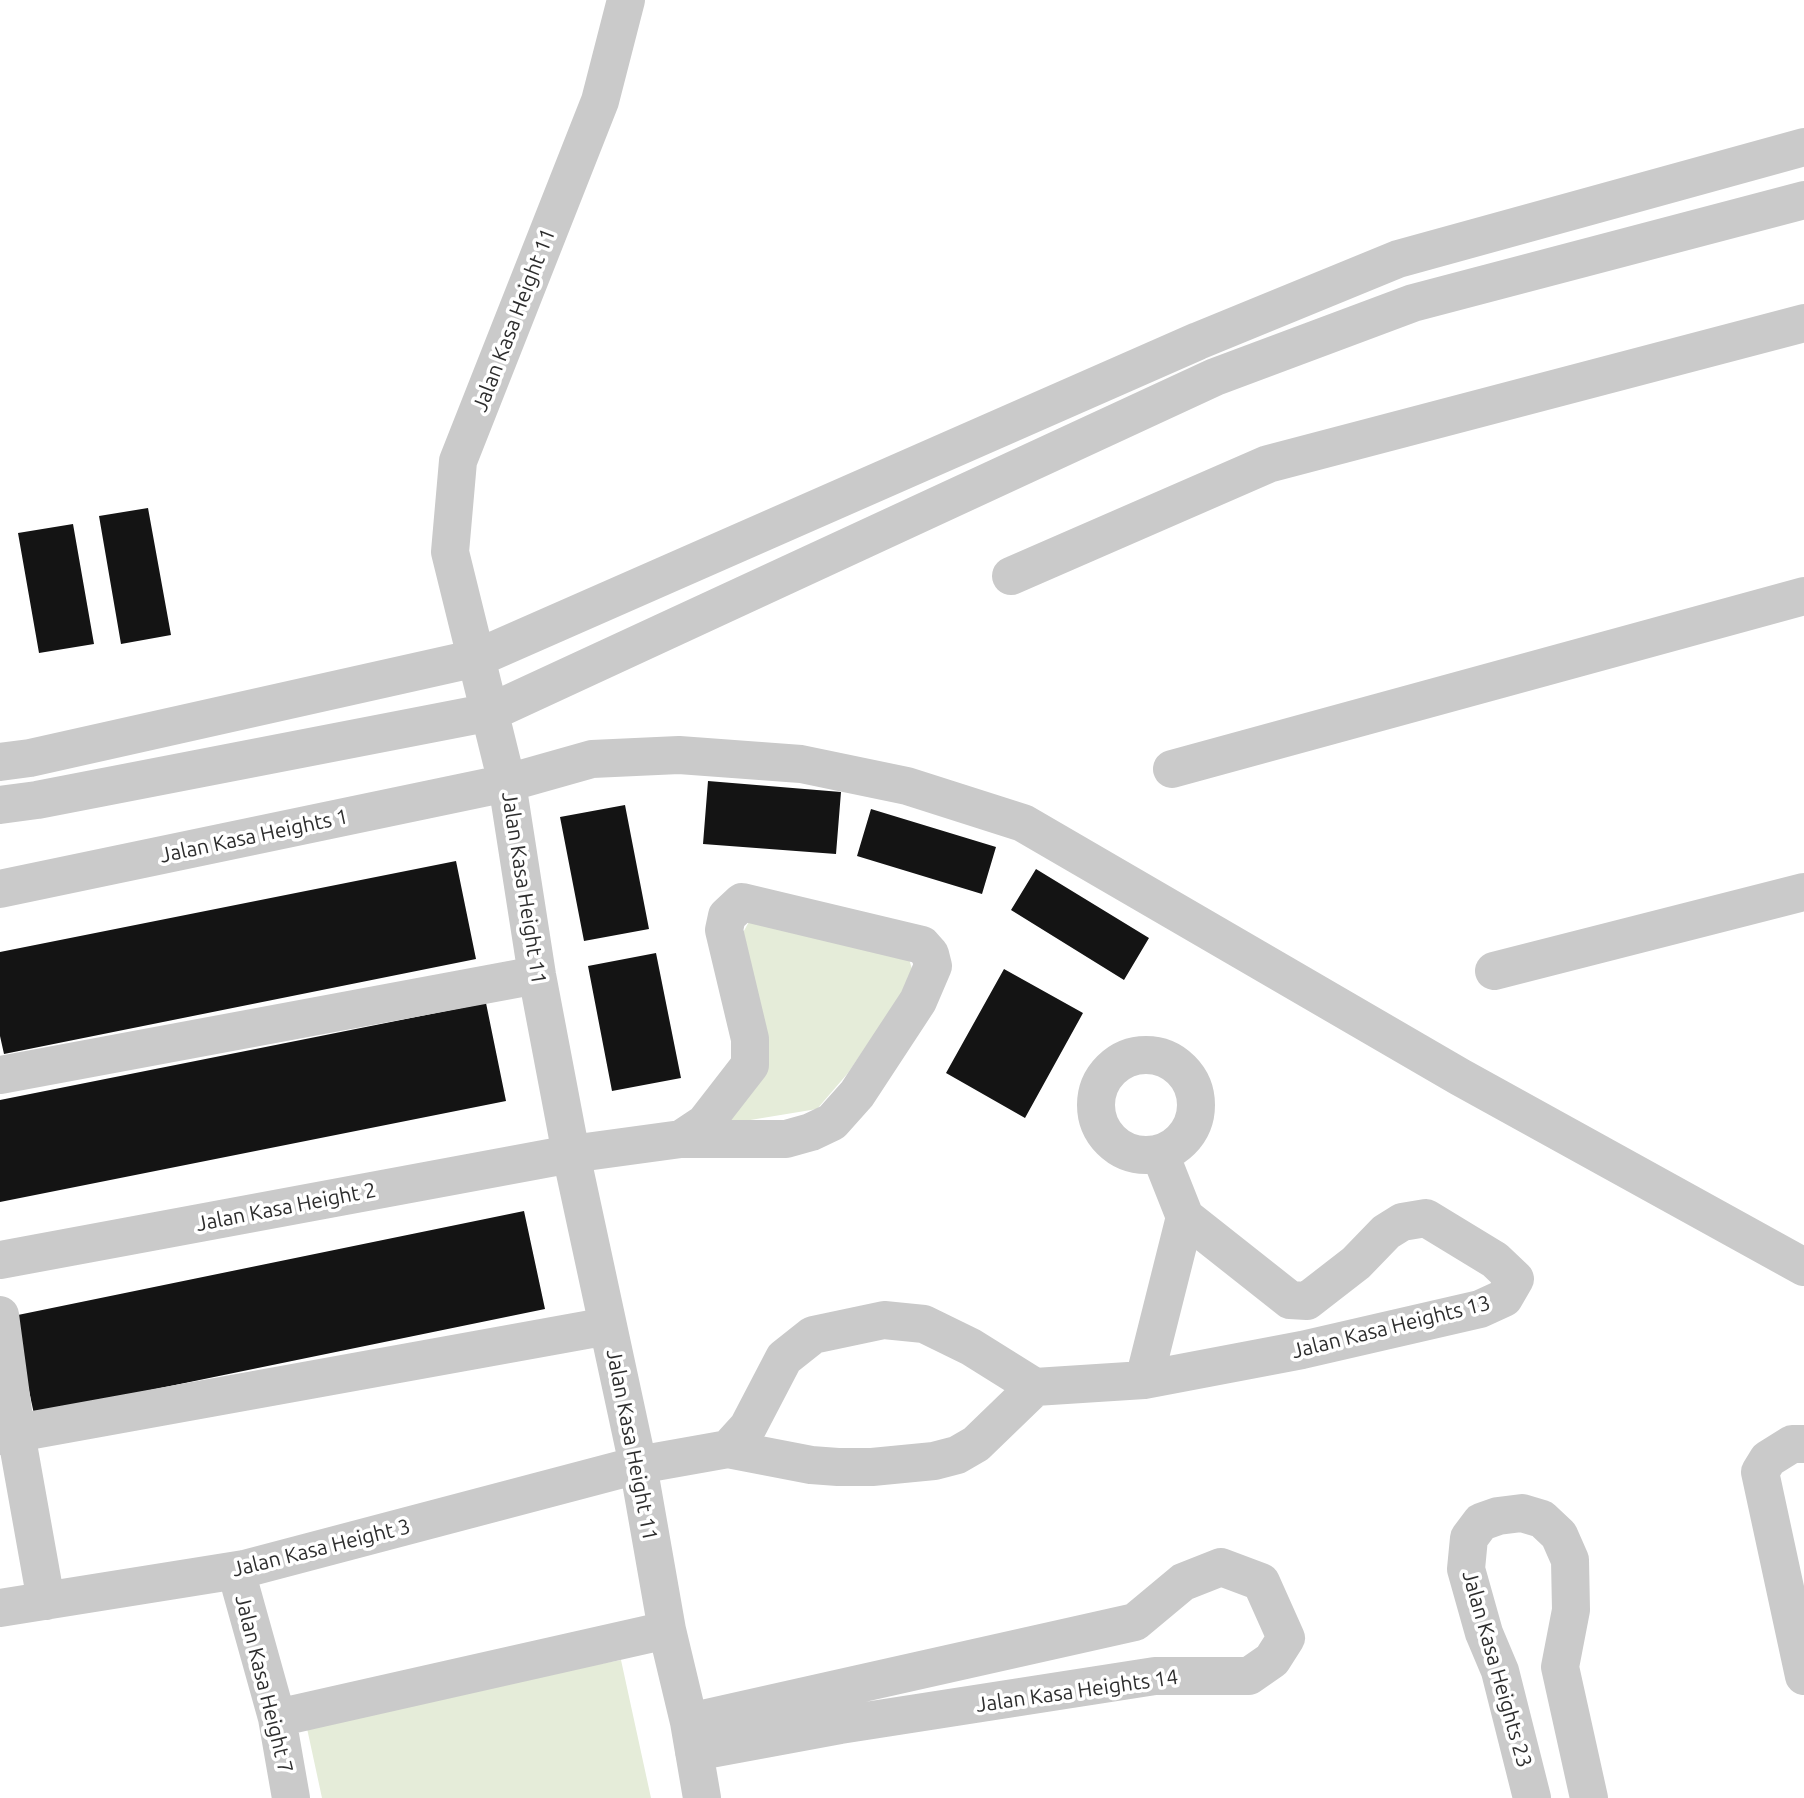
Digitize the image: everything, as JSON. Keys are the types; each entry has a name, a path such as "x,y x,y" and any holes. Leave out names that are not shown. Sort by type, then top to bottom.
{"street":[{"name":"Jalan Kasa Height 11","path":"626,0 600,101 458,461 450,552 507,783 537,975 571,1154 638,1465 667,1630 702,1798"},
{"path":"0,762 30,758 477,658 1198,341 1398,259 1804,146"},
{"path":"0,806 491,712 1215,377 1413,303 1804,200"},
{"path":"1010,576 1268,464 1804,323"},
{"path":"1172,769 1804,596"},
{"name":"Jalan Kasa Heights 1","path":"0,889 507,783 592,759 679,755 801,764 907,786 1023,823 1460,1077 1804,1267"},
{"path":"1494,971 1804,892"},
{"name":"Jalan Kasa Height 2","path":"0,1260 571,1154 681,1139 786,1139 811,1132 832,1122 857,1094 918,1001 933,966 930,954 922,945 742,902 727,916 724,930 750,1038 750,1065 705,1123 681,1139"},
{"path":"0,1075 537,975"},
{"path":"1160,1154 1185,1217 1290,1300 1302,1350"},
{"path":"1144,1380 1185,1217"},
{"name":"Jalan Kasa Heights 13","path":"1035,1387 1144,1380 1302,1350 1480,1309 1504,1298 1515,1279 1495,1260 1426,1218 1402,1222 1386,1232 1356,1263 1307,1301 1290,1300"},
{"path":"0,1315 8,1434 46,1601"},
{"path":"638,1465 728,1449 811,1465 838,1467 872,1467 934,1461 957,1455 976,1444 1035,1387 971,1347 924,1324 884,1320 813,1335 784,1358 748,1427 728,1449"},
{"path":"8,1434 608,1326"},
{"path":"1804,1444 1791,1444 1768,1459 1760,1472 1804,1676"},
{"name":"Jalan Kasa Height 3","path":"0,1608 236,1571 638,1465"},
{"name":"Jalan Kasa Heights 23","path":"1532,1798 1500,1671 1484,1633 1466,1569 1469,1538 1481,1522 1498,1516 1522,1513 1542,1519 1559,1535 1570,1560 1571,1610 1560,1667 1588,1798"},
{"name":"Jalan Kasa Heights 14","path":"691,1737 835,1708 1135,1622 1183,1582 1222,1567 1261,1582 1286,1638 1272,1660 1250,1676 1155,1676 835,1708"},
{"name":"Jalan Kasa Height 7","path":"236,1571 277,1718 291,1798"},
{"path":"1135,1622 1155,1676"},
{"path":"277,1718 667,1630"},
{"path":"1500,1671 1560,1667"}],"green space":[{"path":"751,918 909,959 914,976 848,1073 817,1109 726,1124 740,938"},
{"path":"621,1660 651,1798 322,1798 305,1719"}],"building":[{"path":"148,508 171,635 121,644 99,516"},
{"path":"73,524 94,644 39,653 18,533"},
{"path":"708,781 841,792 836,854 703,844"},
{"path":"625,805 649,929 584,941 560,817"},
{"path":"871,809 996,847 982,894 857,856"},
{"path":"456,861 476,959 4,1054 0,1036 0,952"},
{"path":"1036,869 1149,938 1124,980 1011,910"},
{"path":"656,953 681,1078 612,1091 588,966"},
{"path":"1004,969 1083,1013 1025,1118 946,1073"},
{"path":"486,1003 506,1101 0,1202 0,1100"},
{"path":"524,1211 545,1309 34,1414 13,1316"}]}
